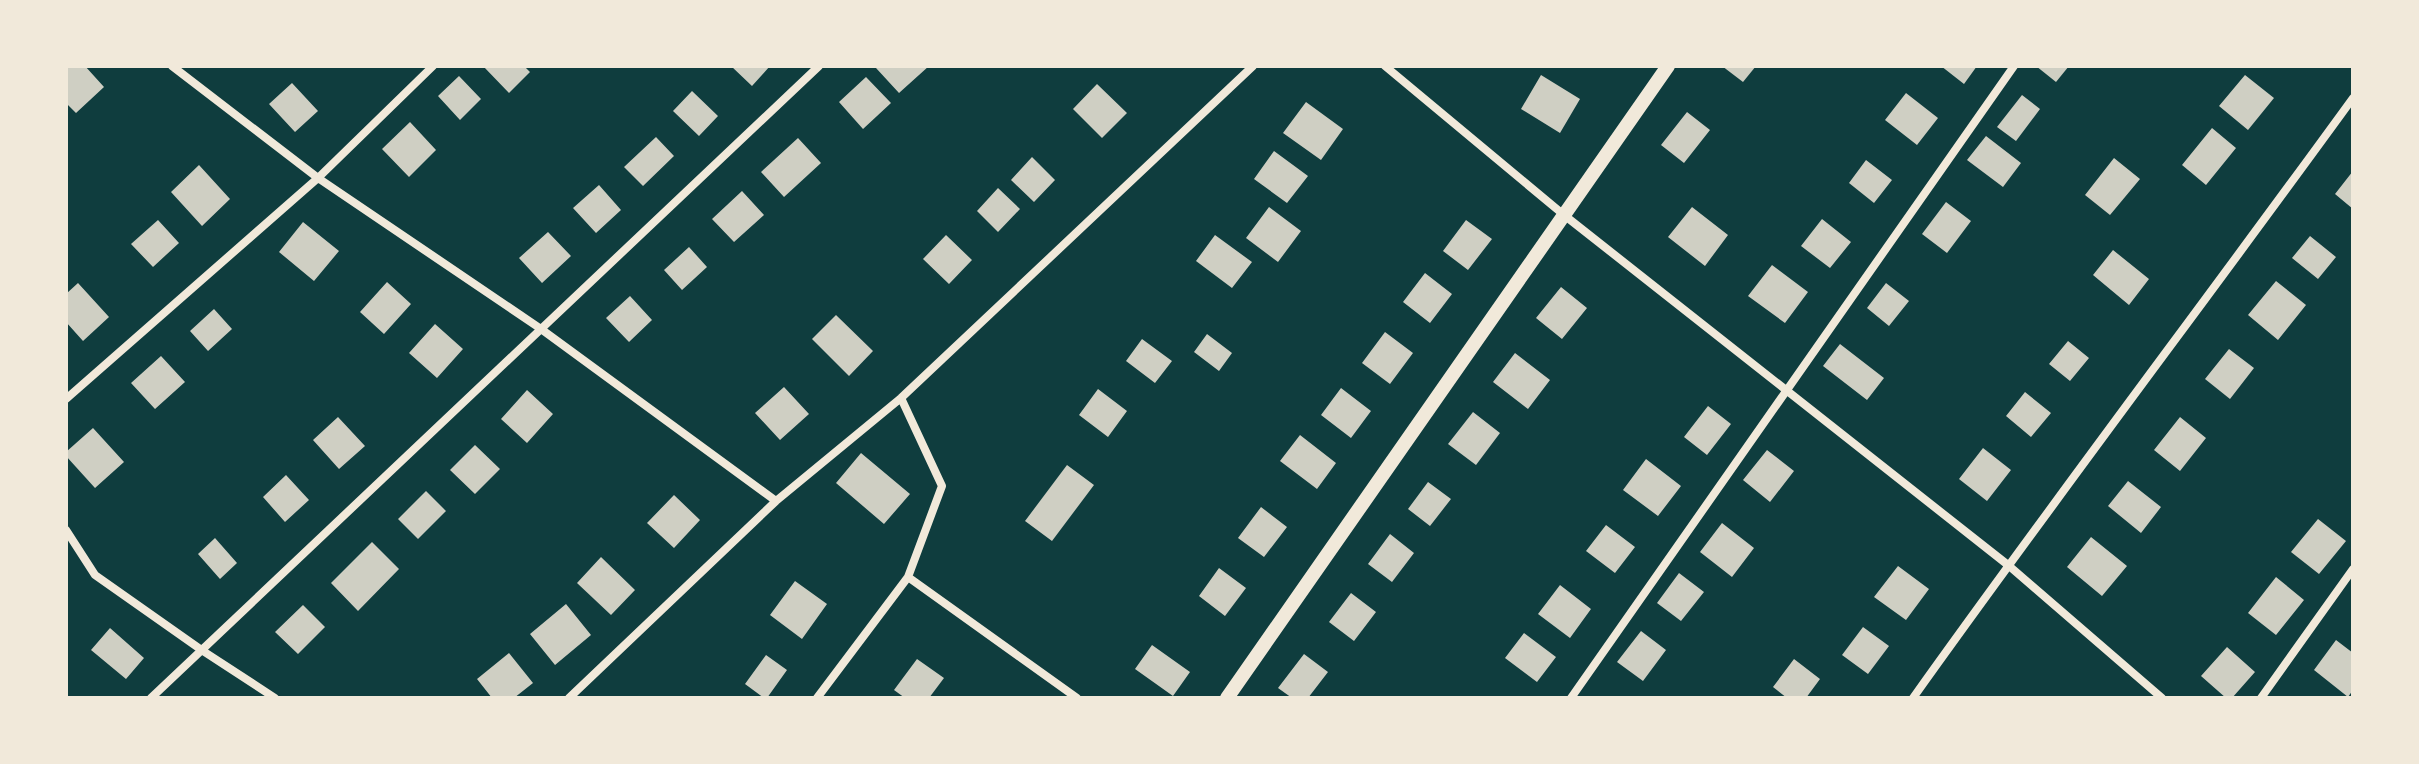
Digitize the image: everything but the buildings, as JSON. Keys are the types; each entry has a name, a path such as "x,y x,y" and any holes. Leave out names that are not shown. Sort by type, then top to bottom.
{"street":[{"path":"172,66 318,178 541,329 776,501"},
{"path":"66,399 318,178 433,66"},
{"path":"151,698 819,66"},
{"path":"569,698 776,501 901,398 1253,66"},
{"path":"1385,66 1564,215 2008,565 2162,698"},
{"path":"1227,698 1668,66"},
{"path":"1571,698 2014,66"},
{"path":"1913,698 2353,98"},
{"path":"817,698 908,577 942,486 901,398"},
{"path":"66,530 95,575 275,698"},
{"path":"2261,698 2353,569"},
{"path":"908,577 1077,698"}]}
